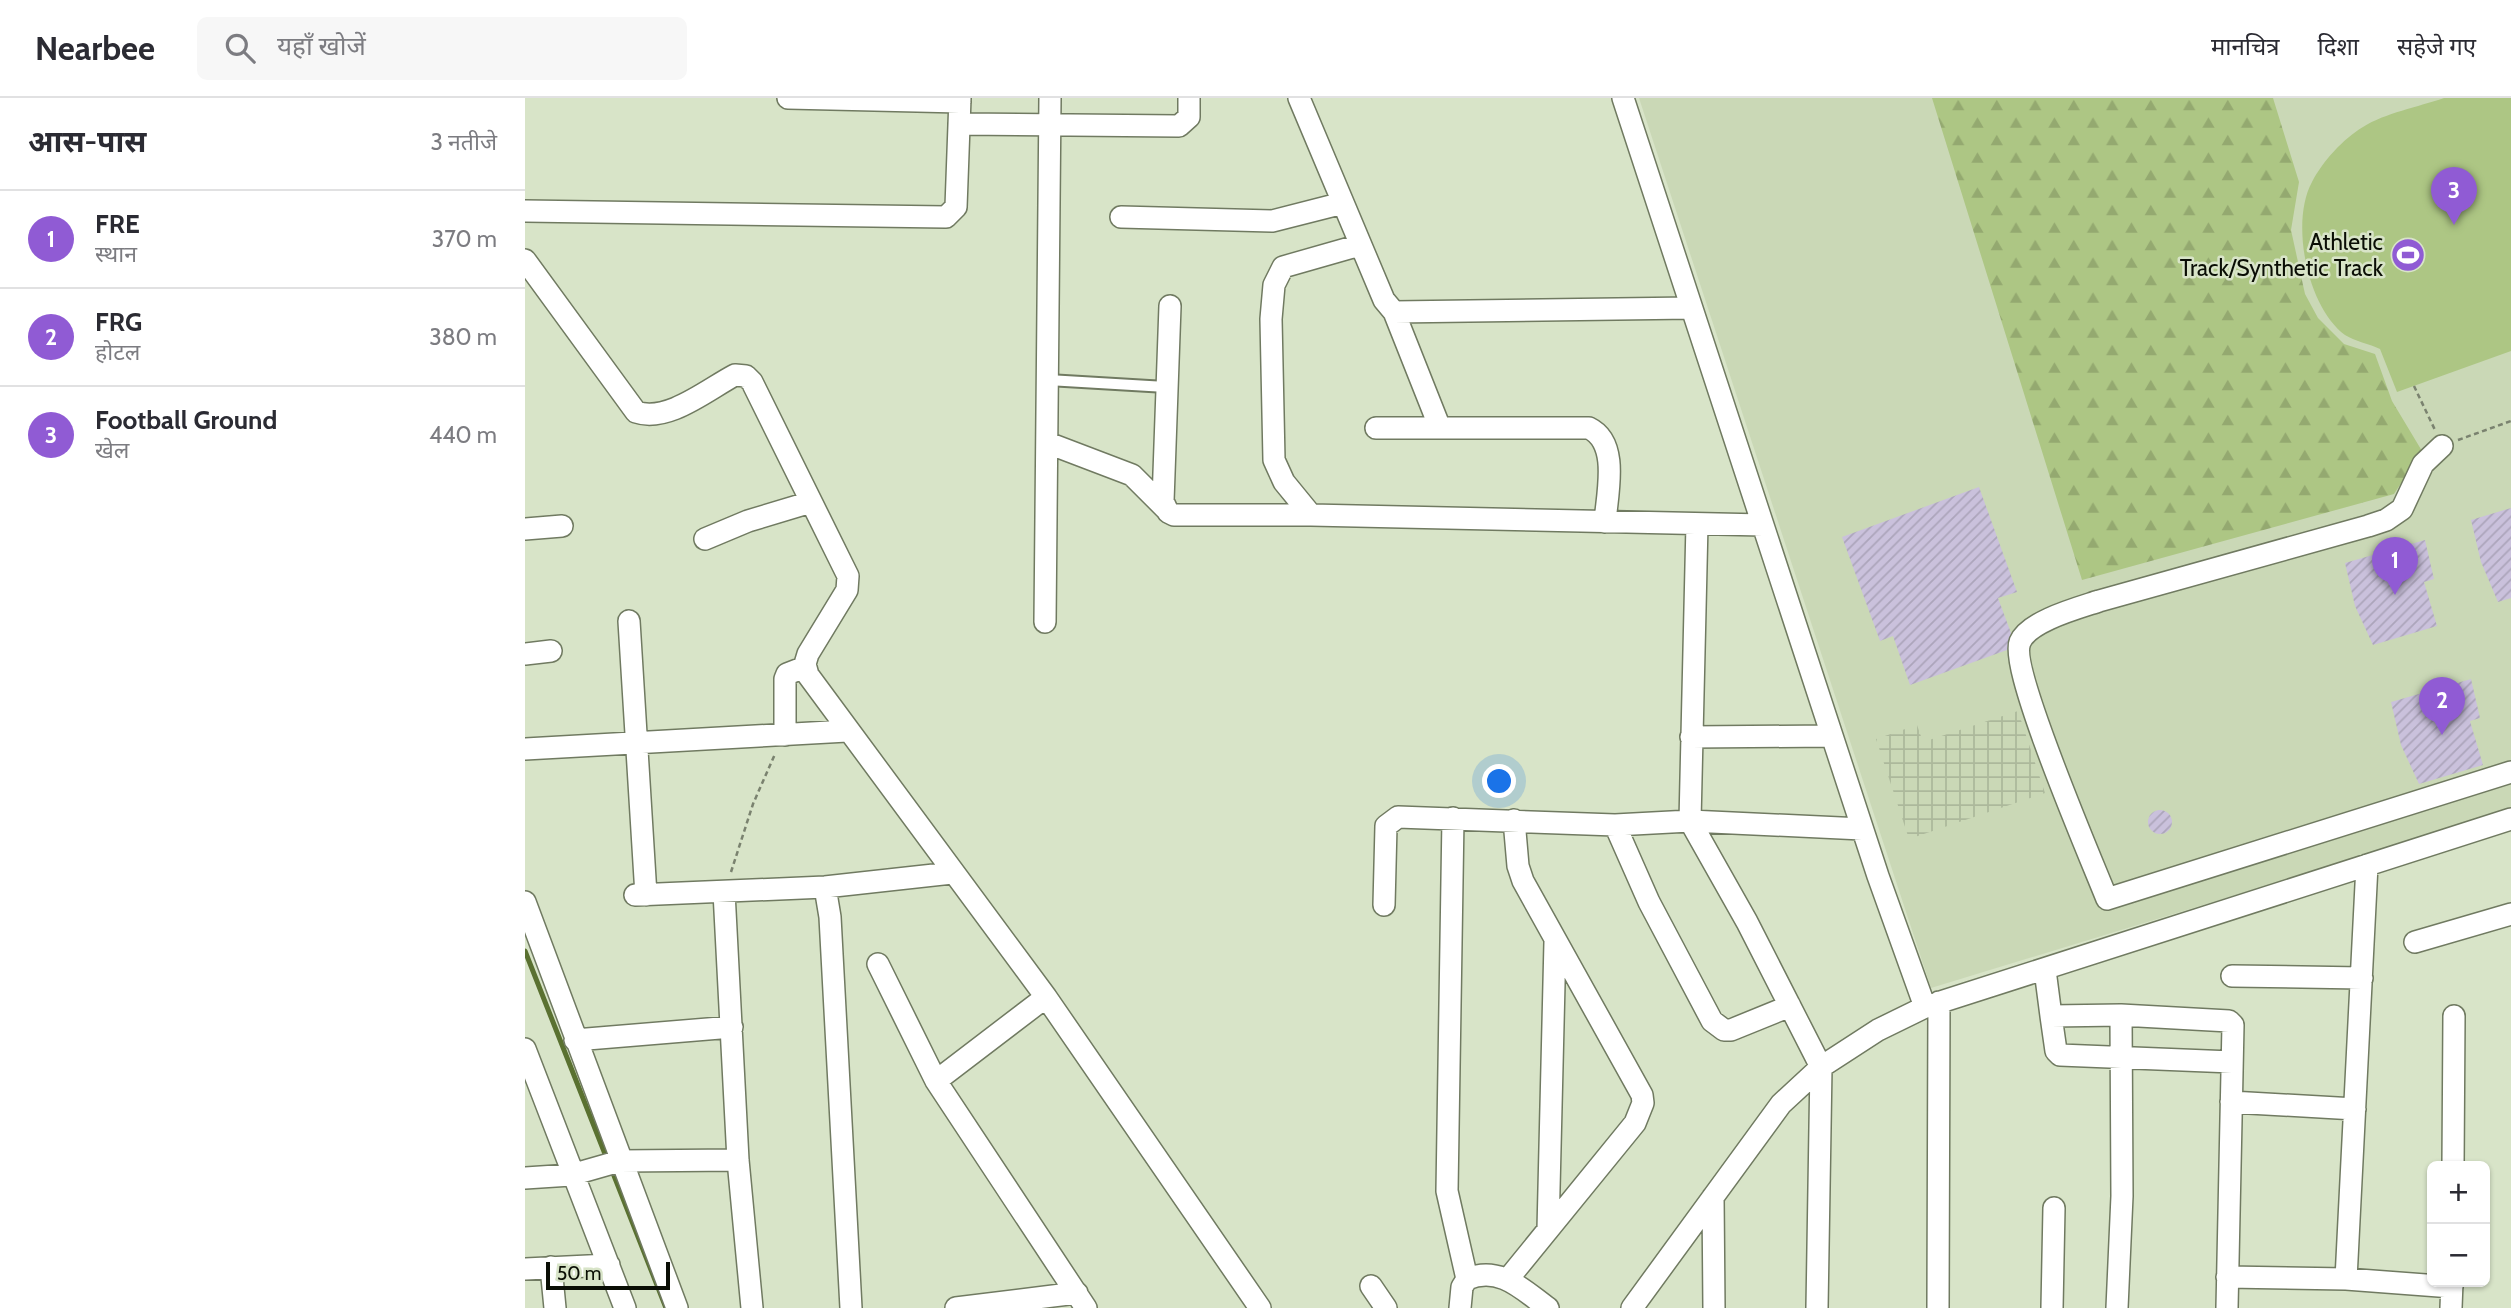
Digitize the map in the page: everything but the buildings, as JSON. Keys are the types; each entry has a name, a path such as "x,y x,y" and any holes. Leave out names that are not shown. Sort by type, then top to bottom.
{"street":[{"path":"525,211 946,217 956,207 960,100 788,98"},
{"path":"1045,622 1050,98"},
{"path":"959,124 1179,126 1189,117 1189,98"},
{"path":"1299,98 1384,300 1394,312 1440,428"},
{"path":"1623,98 1862,829 1932,1004 1938,1308"},
{"path":"1121,217 1272,221 1343,203"},
{"path":"1311,515 1284,482 1275,460 1271,319 1274,285 1283,267 1360,245"},
{"path":"525,260 636,412 645,415 666,412 735,375 748,378 848,576 847,590 808,654 805,667 847,731 1045,998 1260,1308"},
{"path":"1165,508 1170,306"},
{"path":"1394,312 1691,308"},
{"path":"1376,428 1589,428 1597,432 1607,451 1609,468 1605,522"},
{"path":"1048,443 1132,475 1168,513 1182,516 1311,515 1763,525"},
{"path":"2442,446 2423,464 2402,509 2395,516 2062,614 2030,630 2019,644 2019,662 2031,703 2107,899 2511,772"},
{"path":"705,539 748,521 811,502"},
{"path":"1697,524 1690,821 1821,1067 1817,1308"},
{"path":"525,530 562,526"},
{"path":"629,621 638,741 641,895 825,887 952,873"},
{"path":"525,653 551,651"},
{"path":"785,735 785,679 787,674 805,667"},
{"path":"525,749 847,731"},
{"path":"1691,737 1832,736"},
{"path":"1384,905 1388,822 1398,817 1615,825 1690,821 1862,829"},
{"path":"1453,818 1447,1191 1467,1279"},
{"path":"1632,1308 1781,1104 1821,1067 1878,1030 1932,1004 2511,819"},
{"path":"1508,1279 1635,1123 1643,1103 1642,1095 1519,873 1514,820"},
{"path":"1615,825 1649,902 1712,1021 1724,1030 1731,1030 1790,1006"},
{"path":"2346,1279 2367,865"},
{"path":"825,887 830,916 851,1308"},
{"path":"724,892 738,1160 752,1308"},
{"path":"525,902 617,1162 677,1308"},
{"path":"2416,942 2510,920"},
{"path":"1548,1230 1555,942"},
{"path":"878,964 936,1081 1081,1301"},
{"path":"2045,970 2057,1054 2232,1062"},
{"path":"2232,976 2362,978"},
{"path":"936,1081 1045,998"},
{"path":"2051,1016 2121,1015 2229,1021 2234,1029 2227,1308"},
{"path":"2117,1308 2122,1196 2121,1015"},
{"path":"2453,1161 2454,1016"},
{"path":"575,1040 731,1027"},
{"path":"526,1053 580,1172 625,1308"},
{"path":"2231,1102 2355,1109"},
{"path":"525,1178 580,1172 617,1162 738,1160"},
{"path":"1713,1197 1714,1308"},
{"path":"2052,1308 2054,1208"},
{"path":"525,1269 609,1265"},
{"path":"551,1267 555,1308"},
{"path":"1459,1308 1462,1287 1467,1279 1487,1274 1508,1279 1548,1308"},
{"path":"2227,1277 2346,1279 2452,1292"},
{"path":"1371,1286 1386,1308"},
{"path":"956,1308 1081,1301"}],"lane":[{"path":"1048,380 1166,387"}],"path":[{"path":"2413,386 2442,446 2511,421"},
{"path":"724,892 753,804 785,735"}],"shaded area":[{"path":"1639,98 2511,98 2511,811 1931,988"},
{"path":"2018,711 2045,793 1909,839 1876,739 1917,725 1923,742"}],"green space":[{"path":"1932,98 2273,98 2299,182 2291,230 2305,294 2318,318 2344,344 2375,354 2392,401 2422,451 2394,494 2082,580"},
{"name":"Athletic Track/Synthetic Track","path":"2444,98 2511,98 2511,351 2397,392 2380,349 2345,335 2321,305 2306,263 2303,219 2306,199 2322,166 2341,144 2356,132 2381,118"}],"waterway":[{"path":"525,951 607,1159"},
{"path":"611,1168 666,1308"}],"place":[{"name":"Football Ground","path":"2454,225"},
{"name":"Athletic Track/Synthetic Track","path":"2408,255"},
{"name":"FRE","path":"2395,595"},
{"name":"FRG","path":"2442,735"}]}
